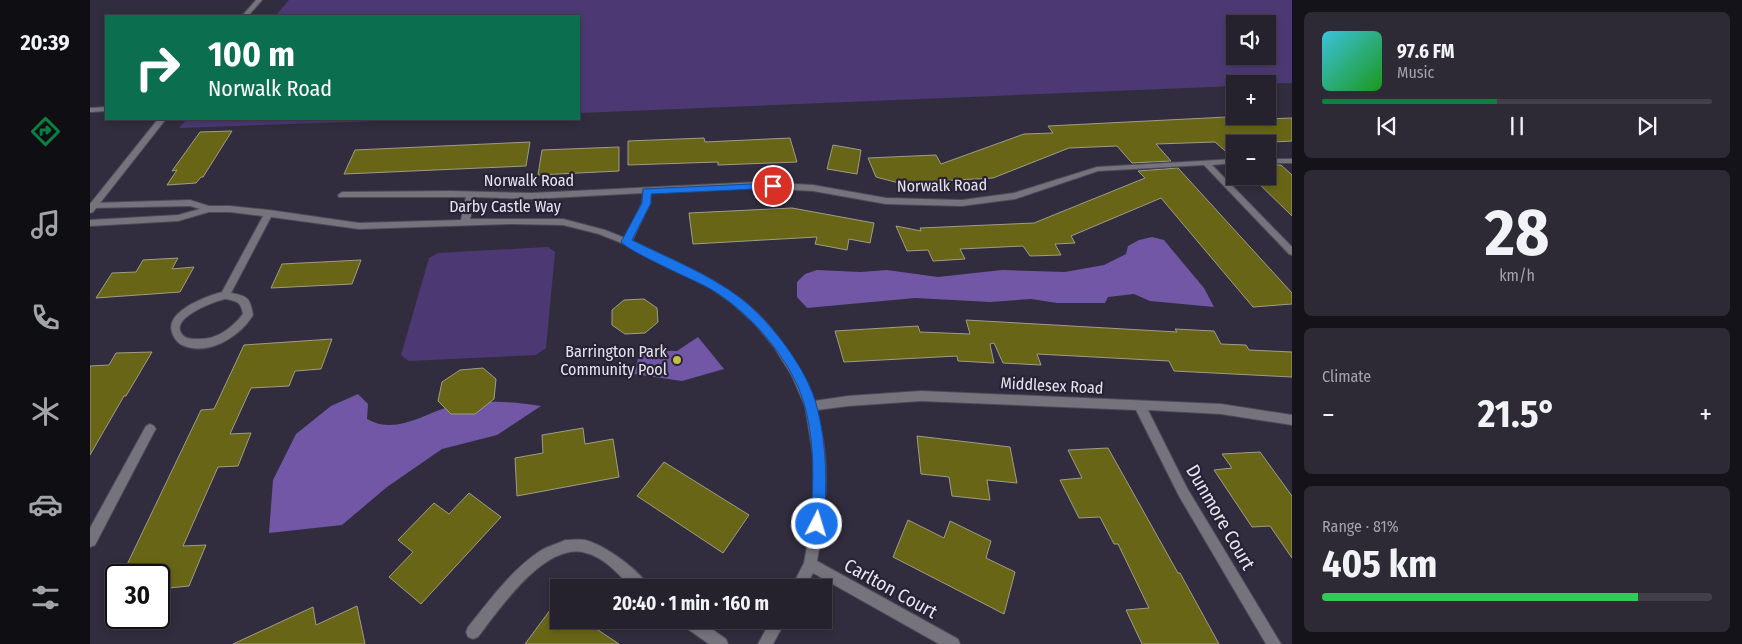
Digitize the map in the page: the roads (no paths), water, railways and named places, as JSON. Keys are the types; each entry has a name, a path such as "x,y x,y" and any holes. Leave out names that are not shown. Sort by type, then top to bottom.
{"street":[{"path":"246,15 259,0"},
{"path":"90,110 105,109"},
{"path":"91,208 161,120"},
{"name":"Norwalk Road","path":"342,195 532,196 759,185 813,188 886,201 962,203 1015,196 1097,170 1226,161"},
{"path":"1276,161 1292,161"},
{"path":"1205,162 1292,252"},
{"path":"626,242 646,203 646,191"},
{"name":"Norwalk Road","path":"465,223 471,195"},
{"name":"Darby Castle Way","path":"91,208 190,203 210,209 269,213 360,226 529,220 563,222 602,232 712,284 736,300 778,344 797,374 811,406 819,455 820,488 817,524 810,564 802,579"},
{"name":"Darby Castle Way","path":"90,223 178,218 210,209"},
{"path":"225,295 241,298 246,303 248,315 241,324 232,332 210,342 198,344 188,343 180,339 176,333 176,326 181,317 189,309 211,298 225,295 269,213"},
{"name":"Middlesex Road","path":"811,406 848,401 921,396 1221,409 1292,420"},
{"name":"Dunmore Court","path":"1140,406 1183,492 1274,644"},
{"path":"90,541 150,429"},
{"path":"473,632 529,566 543,556 560,549 574,546 588,547 604,554 632,579"},
{"name":"Carlton Court","path":"810,564 953,644"},
{"path":"700,629 721,644"},
{"path":"765,644 774,629"}],"place":[{"name":"Barrington Park Community Pool","path":"677,360"}]}
